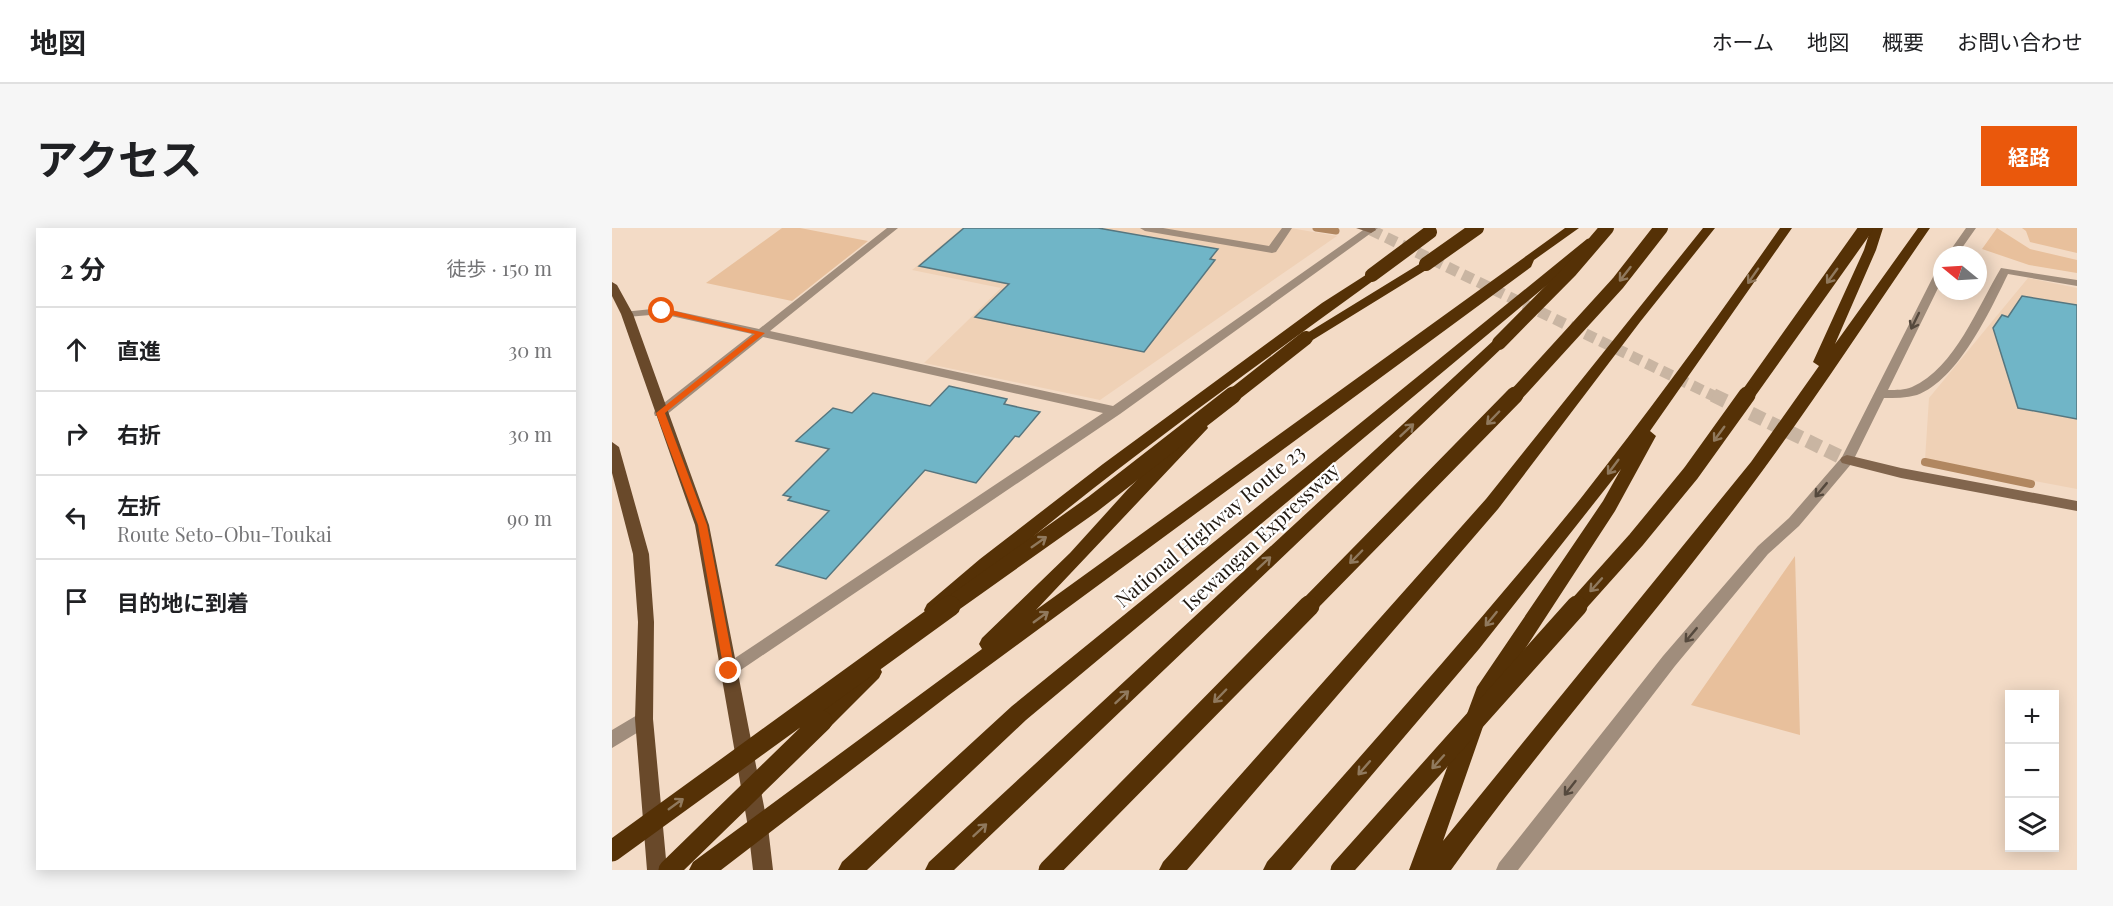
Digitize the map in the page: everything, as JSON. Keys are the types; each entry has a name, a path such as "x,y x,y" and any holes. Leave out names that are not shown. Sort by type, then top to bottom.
{"highway":[{"path":"612,850 1093,504 1306,338 1426,264 1477,228"},
{"path":"1526,264 1529,258 1573,228"},
{"path":"701,870 942,689 1526,264 1538,262 1584,228"},
{"name":"National Highway Route 23","path":"850,870 1019,713 1608,228"},
{"name":"Isewangan Expressway","path":"937,870 1499,343 1571,270 1608,228"},
{"path":"1049,870 1545,365 1618,283 1661,228"},
{"path":"1171,870 1492,504 1635,319 1709,228"},
{"path":"1275,870 1448,672 1586,503 1683,374 1786,228"},
{"path":"1341,870 1643,532 1691,473 1866,228"},
{"path":"1808,392 1836,323 1870,250 1877,228"},
{"path":"1436,870 1474,817 1633,624 1757,466 1924,228"},
{"path":"669,870 936,608 986,564 1201,398 1433,230"},
{"path":"942,689 1076,558 1134,493 1283,346 1327,306"},
{"path":"1421,870 1484,694 1609,506 1683,374"}],"main road":[{"path":"612,285 627,314 660,413 702,525 758,827 763,870"},
{"path":"612,450 641,554 646,622 644,719 657,870"}],"street":[{"path":"660,413 893,228"},
{"path":"1145,228 1272,250 1287,228"},
{"path":"1958,246 1971,228"},
{"path":"729,671 1115,411 1369,229"},
{"path":"1878,394 1914,392 1936,378 1979,322 2005,270 2077,283"},
{"path":"1506,870 1677,652 1763,550 1794,522 1846,460 1933,287"},
{"path":"627,314 662,311 1115,411"},
{"path":"1846,460 1901,473 2077,506"},
{"path":"612,740 644,719"}],"shaded area":[{"path":"782,228 800,228 868,241 792,301 706,283"},
{"path":"962,228 1290,228 1337,236 1100,400 924,363 1001,288 912,270"},
{"path":"1997,228 2030,249 2077,260 2077,273 2029,265 1987,251 1987,246 1984,246"},
{"path":"2022,228 2077,228 2077,253 2030,242 2026,231"},
{"path":"2028,278 2077,288 2077,489 1925,460 1929,398"},
{"path":"1795,556 1800,735 1691,705"}],"building":[{"path":"964,228 1098,228 1218,249 1210,259 1215,260 1144,352 975,317 1009,284 919,266"},
{"path":"2022,296 2077,305 2077,419 2018,408 1993,328 2002,315 2008,317"},
{"path":"949,386 1007,399 1004,404 1040,412 1019,437 1015,436 976,483 925,470 826,579 776,565 829,511 788,500 791,497 783,495 829,449 796,441 833,408 852,413 873,393 930,406"}],"waterway":[{"path":"1316,228 1336,231"},
{"path":"1925,462 2031,484"}],"tunnel":[{"path":"1371,230 1716,397"},
{"path":"1713,395 1847,460"}],"route":[{"path":"662,311 761,333 660,413 702,525 729,671"}]}
